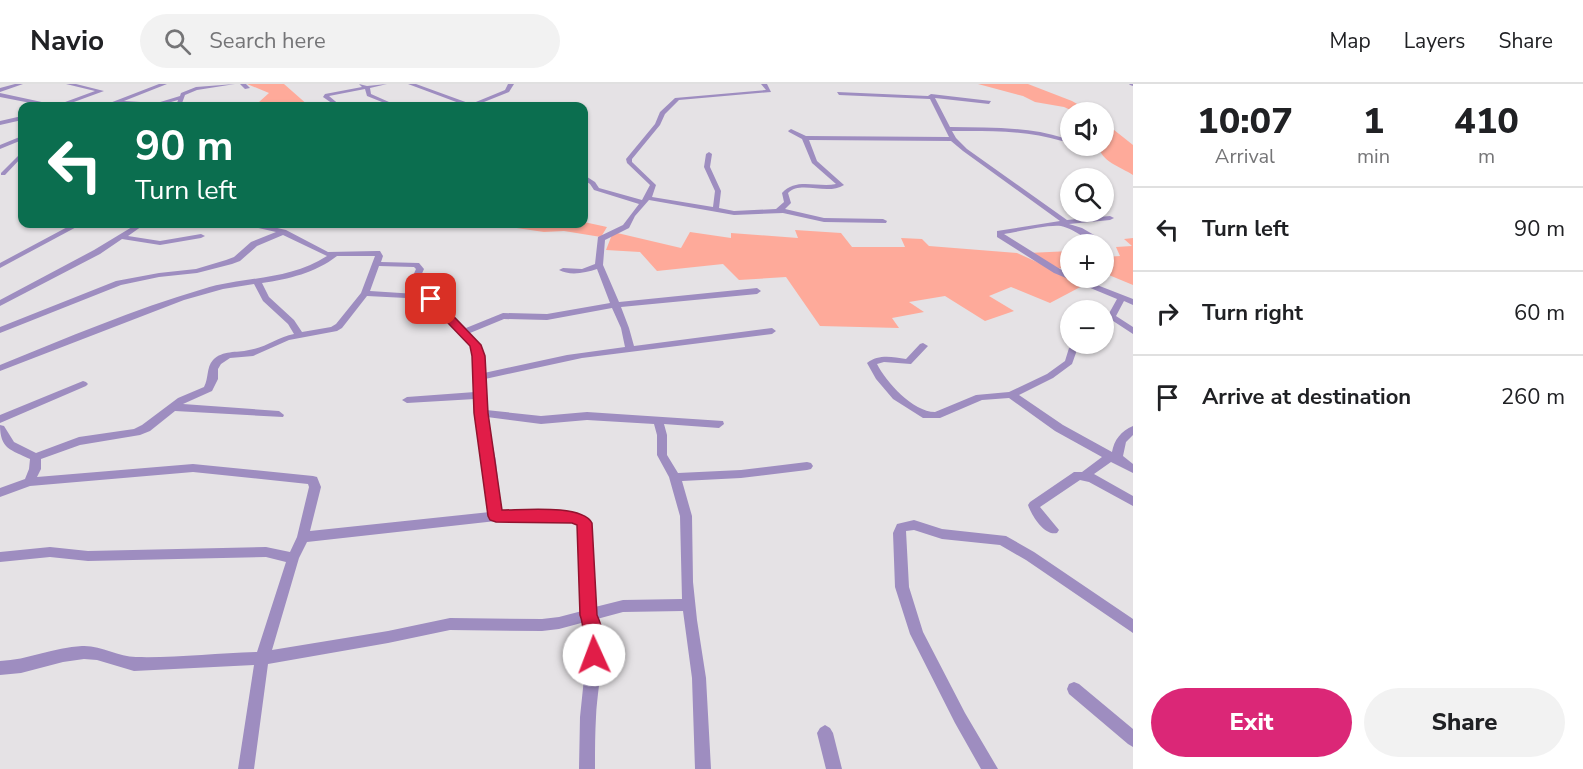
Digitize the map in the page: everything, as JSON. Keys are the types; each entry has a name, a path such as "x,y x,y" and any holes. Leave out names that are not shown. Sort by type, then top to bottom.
{"street":[{"path":"0,90 20,84"},
{"path":"69,84 101,91 70,102"},
{"path":"118,102 164,84"},
{"path":"168,102 182,98 191,90 232,84"},
{"path":"333,102 326,97 327,95 364,86 384,84"},
{"path":"411,84 456,102"},
{"path":"482,102 507,91 511,84"},
{"path":"630,349 625,328 599,265 601,239 626,226 630,216 646,200 653,184 643,177 629,159 658,124 662,113 677,99 769,91 764,84"},
{"path":"364,86 369,95 386,102"},
{"path":"839,93 932,98 931,96 989,102"},
{"path":"0,95 32,102"},
{"path":"180,102 182,98"},
{"path":"932,98 953,139 965,150 1064,223 1086,234"},
{"path":"0,123 18,119"},
{"path":"948,129 1017,131 1060,138"},
{"path":"791,131 805,138 953,139"},
{"path":"778,211 788,203 785,193 790,187 830,188 841,185 814,162 805,138"},
{"path":"0,148 18,140"},
{"path":"0,148 18,151"},
{"path":"709,154 707,167 718,191 716,208"},
{"path":"3,174 18,157"},
{"path":"588,180 596,189 646,200 743,213 778,211 824,220 882,221"},
{"path":"1060,272 1000,233 1073,222"},
{"path":"0,266 71,228"},
{"path":"0,303 91,256 135,228"},
{"path":"0,429 10,445 36,457 79,441 136,432 173,407 212,385 213,369 223,357 258,352 299,335 326,332 339,326 365,293 380,256 377,253 327,254 283,232 268,228"},
{"path":"0,330 119,284 229,262 261,240 283,232"},
{"path":"121,237 160,243 201,236"},
{"path":"0,368 209,290 296,274 334,255"},
{"path":"378,264 413,264 419,267 413,285 423,297"},
{"path":"563,270 583,271 599,265"},
{"path":"257,282 262,286 267,300 291,320 299,335"},
{"path":"1100,288 1133,302"},
{"path":"465,332 503,316 547,316 614,305 757,291"},
{"path":"365,293 431,299 476,345 481,413 496,516"},
{"path":"1122,297 1111,317 1133,331"},
{"path":"479,377 595,353 688,341 719,340 772,331"},
{"path":"923,346 908,362 883,359 872,363 888,388 927,416 936,416 980,397 1011,395 1064,368 1071,359 1072,354"},
{"path":"0,419 83,384"},
{"path":"407,400 479,395"},
{"path":"1011,395 1059,428 1133,469"},
{"path":"173,407 279,415"},
{"path":"481,413 541,420 586,416 719,424"},
{"path":"658,420 662,435 662,456 675,477 686,516 690,605 699,678 703,769"},
{"path":"1123,463 1118,457 1119,445 1125,434 1133,430"},
{"path":"29,482 35,469 36,457"},
{"path":"1053,530 1037,513 1034,505 1074,477 1084,476 1110,457"},
{"path":"675,477 741,474 807,466"},
{"path":"0,493 29,482 193,468 313,480 315,487 303,537 293,558 262,658 246,769"},
{"path":"1084,476 1133,501"},
{"path":"303,537 496,516 572,517 582,520 586,529 589,615 594,627 595,640 586,769"},
{"path":"990,769 960,718 917,634 902,587 899,533 901,527 914,525 942,534 1002,540 1132,624"},
{"path":"0,557 50,552 88,556 266,552 293,558"},
{"path":"0,669 26,667 83,652 134,664 262,658 450,624 542,625 559,623 623,606 690,605"},
{"path":"1074,689 1133,739"},
{"path":"825,733 834,769"}],"shaded area":[{"path":"247,84 284,84 304,102 259,102 269,93"},
{"path":"978,84 1028,84 1074,102 1060,102 1060,106 1035,102 1023,96"},
{"path":"1114,130 1133,145 1133,175 1103,156 1114,156"},
{"path":"588,223 607,227 601,237 564,231 544,232 516,228 588,228"},
{"path":"795,230 841,233 852,247 905,247 901,238 922,239 929,246 1017,253 1060,272 1060,288 1078,288 1050,303 1011,287 989,296 1014,311 985,321 945,296 909,302 924,312 892,318 899,328 820,326 786,277 739,280 723,264 657,271 640,252 606,250 613,232 681,248 690,232 731,238 731,233 798,238"},
{"path":"1133,238 1133,285 1114,277 1114,256 1120,256 1116,247 1132,246 1124,239"},
{"path":"1060,252 1060,268 1057,269 1028,253"}],"route":[{"path":"431,299 476,345 481,413 490,462 496,516 572,517 585,523 589,615 594,627 594,655"}]}
